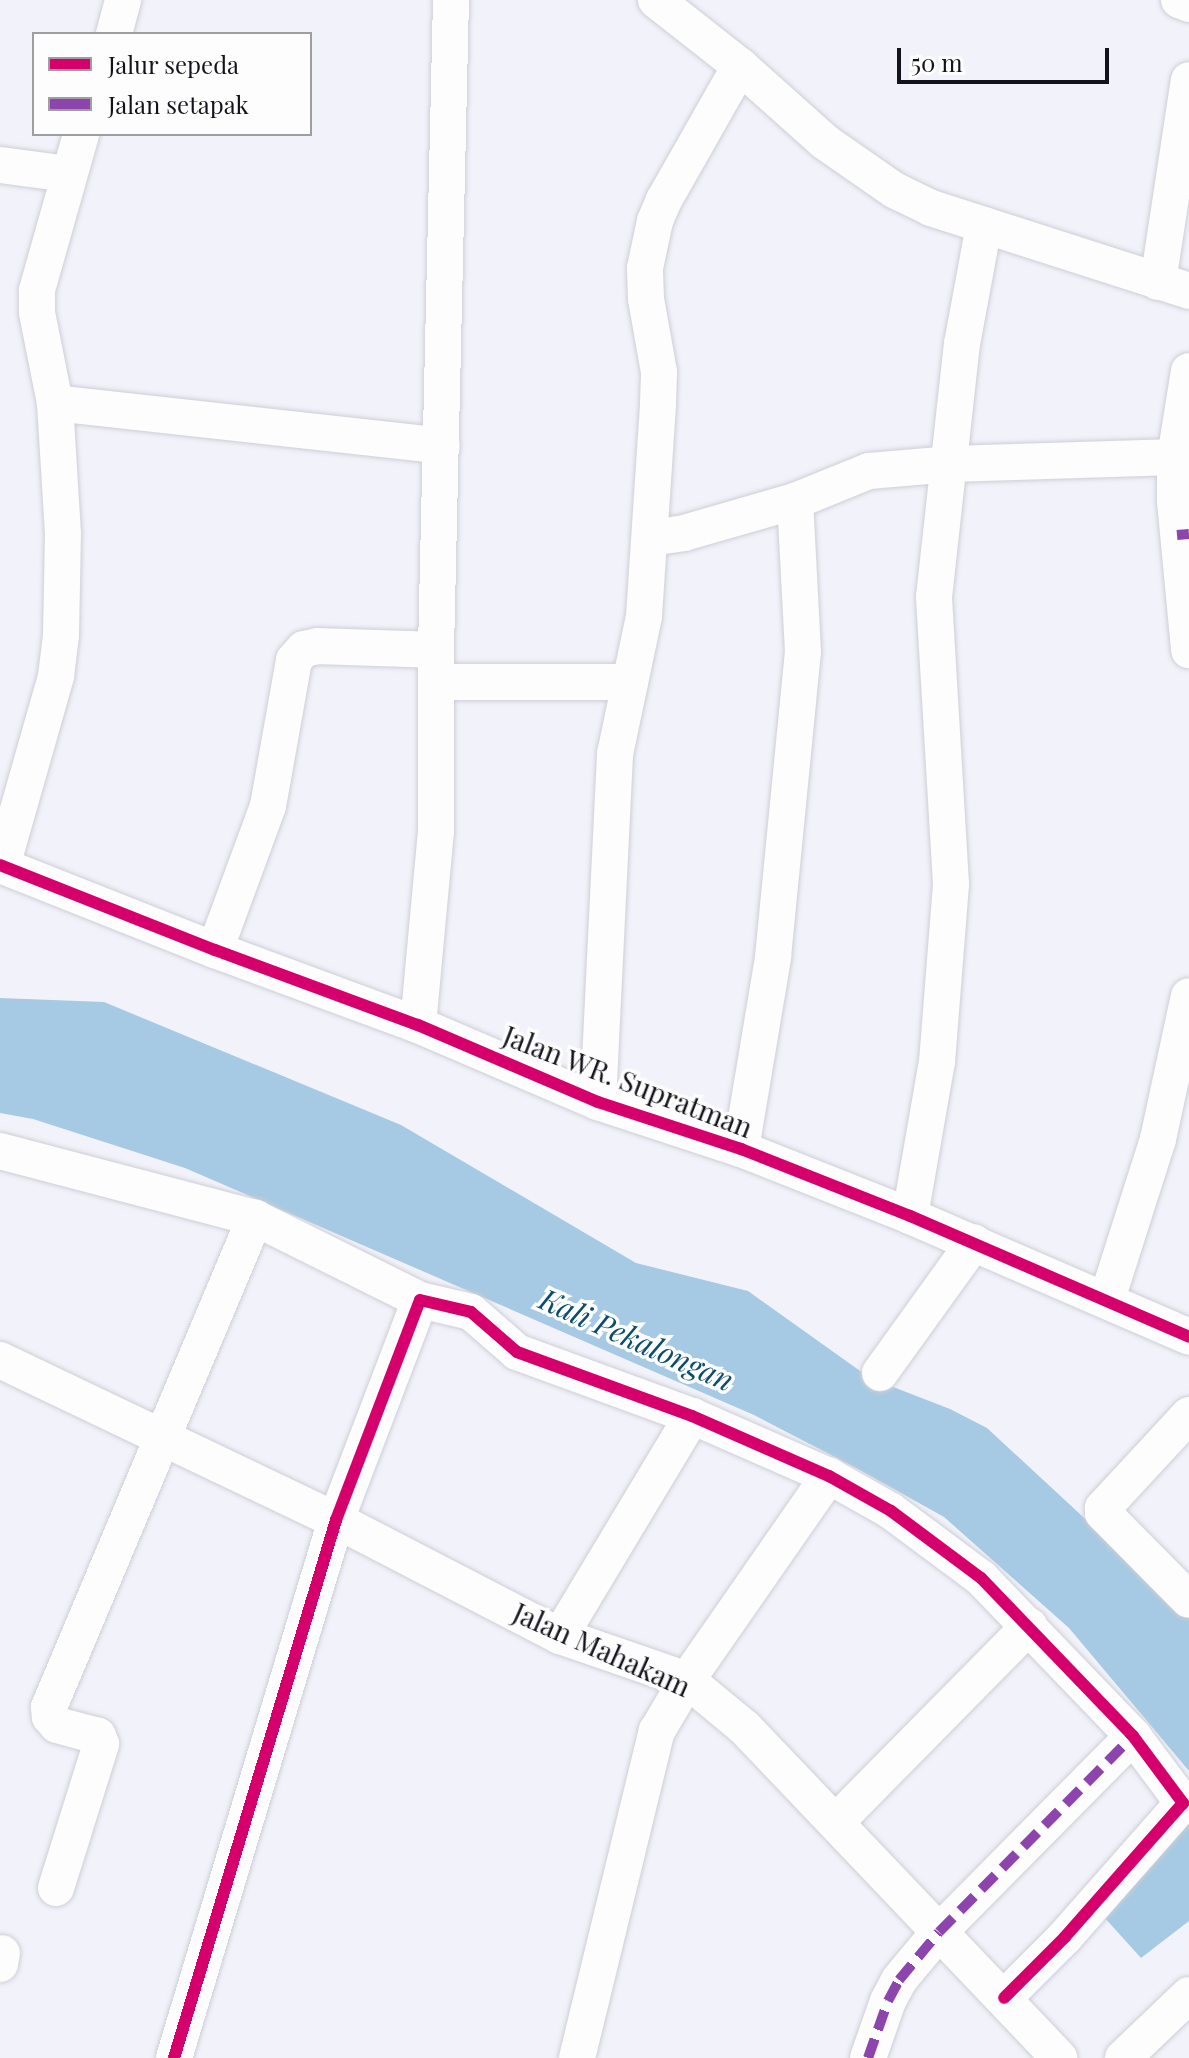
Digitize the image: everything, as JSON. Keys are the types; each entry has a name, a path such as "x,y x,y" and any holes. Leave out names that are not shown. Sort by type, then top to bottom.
{"street":[{"path":"115,32 123,0"},
{"path":"418,1025 436,832 436,666 451,0"},
{"path":"656,0 740,66 825,142 867,173 931,208 1174,286 1189,80"},
{"path":"1179,0 1189,4"},
{"path":"598,1102 609,821 615,754 644,616 650,538 659,372 646,299 647,256 655,221 664,200 740,66"},
{"path":"1,866 56,676 61,636 63,534 55,403 37,313 37,290 80,136"},
{"path":"0,165 68,174"},
{"path":"910,1216 937,1062 951,884 934,597 952,464 962,344 984,225"},
{"path":"1189,371 1175,457 1183,534 1189,650"},
{"path":"55,403 442,446"},
{"path":"650,538 684,533 795,501 869,471 952,464 1175,457"},
{"path":"741,1149 771,972 803,652 795,501"},
{"path":"215,950 268,806 294,660 304,649 318,646 436,666 630,682"},
{"name":"Jalan WR. Supratman","path":"1,866 418,1025 598,1102 741,1149 910,1216 1189,1337"},
{"path":"1107,1299 1158,1139 1189,996"},
{"path":"0,1151 255,1218 420,1300 471,1312 517,1352 692,1416 829,1476 917,1528 981,1578 1133,1736 1186,1808 1004,1998"},
{"path":"56,1888 101,1744 98,1736 57,1725 50,1717 49,1707 255,1218"},
{"path":"880,1373 974,1242"},
{"path":"174,2058 336,1520 420,1300"},
{"name":"Jalan Mahakam","path":"0,1360 336,1520 560,1636 687,1680 745,1728 837,1821 1059,2058"},
{"path":"1189,1415 1103,1508 1103,1513 1189,1600"},
{"path":"560,1636 692,1416"},
{"path":"577,2058 657,1731 687,1680 829,1476"},
{"path":"837,1821 1029,1626"},
{"path":"868,2058 888,2001 899,1980 939,1932 1133,1736"},
{"path":"1123,2058 1189,1995"}],"water":[{"name":"Kali Pekalongan","path":"0,998 104,1002 401,1125 636,1263 748,1291 870,1378 950,1409 987,1428 1189,1615 1189,1771 1069,1628 944,1517 856,1468 754,1415 185,1168 33,1119 0,1113"},
{"path":"1189,1800 1189,1921 1141,1958 1094,1906"}],"marked path":[{"path":"1177,535 1189,534"},
{"path":"868,2058 888,2001 899,1980 939,1932 1133,1736"}],"cycle path":[{"path":"0,865 215,950 418,1025 598,1102 741,1149 910,1216 1189,1337"},
{"path":"174,2058 336,1520 420,1300 471,1312 517,1352 692,1416 829,1476 891,1511 981,1578 1133,1736 1183,1803 1065,1937 1004,1998"}]}
